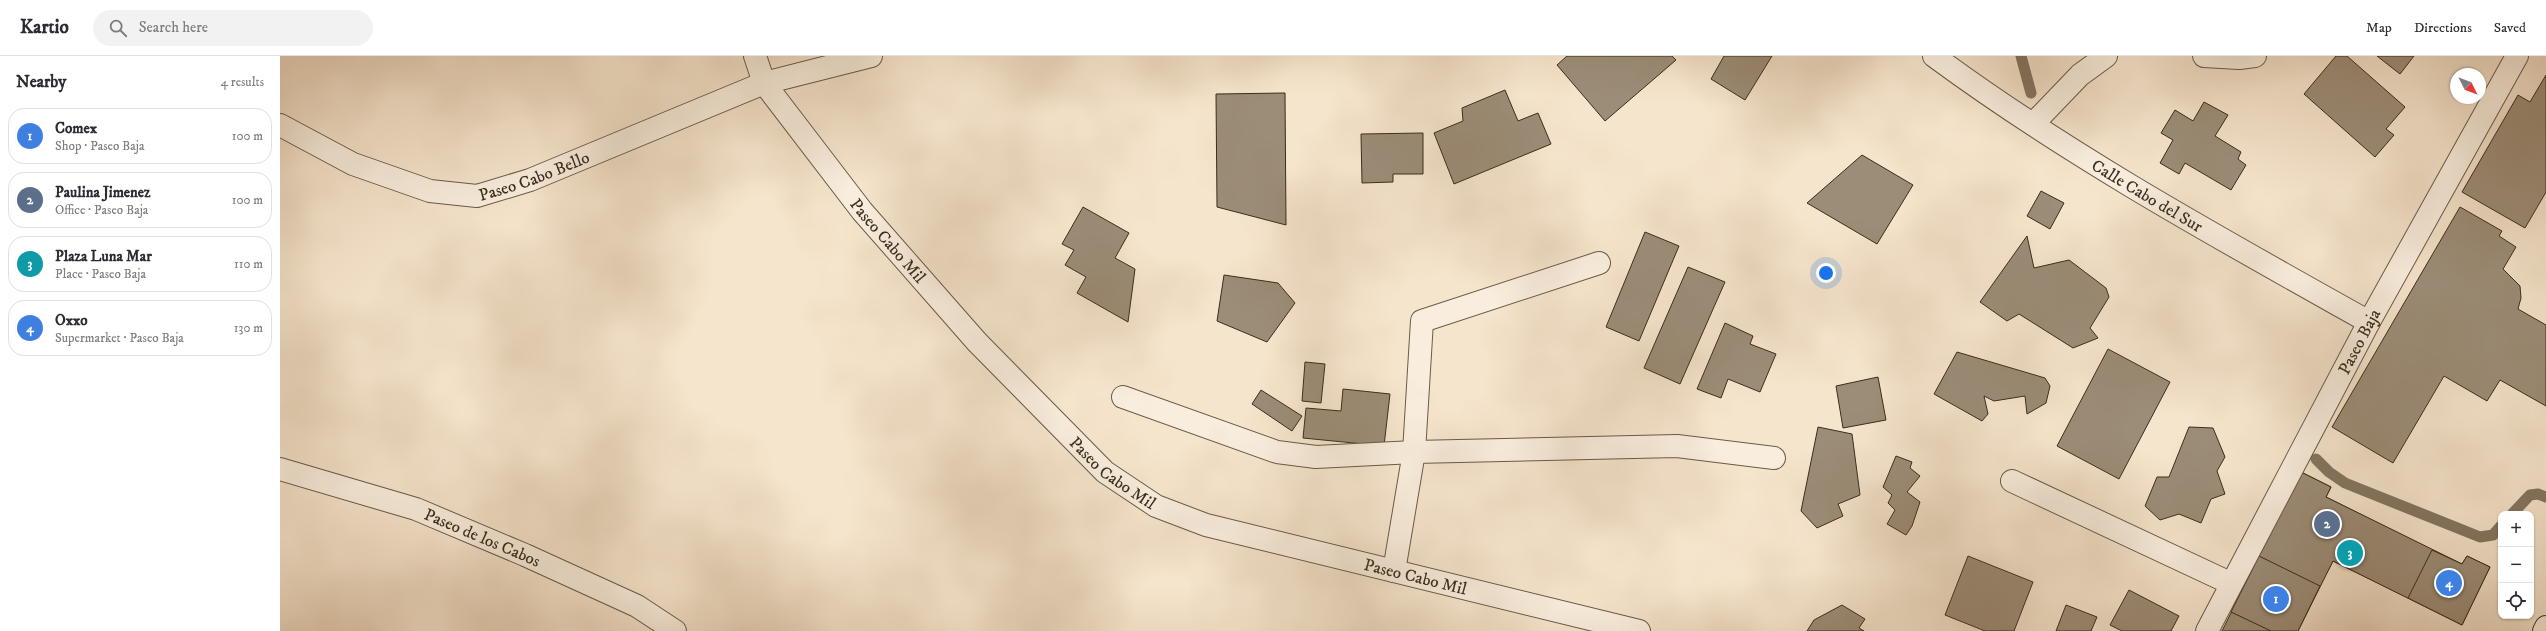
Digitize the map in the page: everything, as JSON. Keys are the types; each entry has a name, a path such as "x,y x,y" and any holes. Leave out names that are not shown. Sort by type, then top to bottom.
{"street":[{"name":"Paseo Cabo Mil","path":"754,56 764,83 862,211 977,342 1105,472 1156,506 1206,525 1639,631"},
{"path":"764,83 871,56"},
{"name":"Calle Cabo del Sur","path":"1934,56 1969,82 2033,124 2208,232 2369,322"},
{"path":"2033,124 2080,75 2106,56"},
{"path":"2204,56 2238,58 2255,56"},
{"name":"Paseo Baja","path":"2207,631 2230,583 2369,322 2517,56"},
{"name":"Paseo Cabo Bello","path":"280,124 353,164 430,191 477,196 530,180 764,83"},
{"path":"1394,571 1414,452 1422,321 1599,263"},
{"path":"1122,397 1277,452 1316,457 1414,452 1677,446 1774,458"},
{"name":"Paseo de los Cabos","path":"280,468 416,509 525,555 636,606 675,631"},
{"path":"2012,481 2230,583"},
{"path":"2544,631 2546,627"}],"building":[{"path":"1567,56 1672,56 1676,60 1605,121 1557,65"},
{"path":"1724,56 1772,56 1745,100 1711,79"},
{"path":"2336,56 2347,56 2405,107 2386,129 2394,135 2375,157 2304,94"},
{"path":"2377,56 2414,56 2400,74"},
{"path":"2546,75 2546,192 2525,228 2462,192 2518,95 2530,102"},
{"path":"1505,90 1518,121 1538,113 1551,144 1454,184 1434,133 1463,121 1462,108"},
{"path":"1285,93 1286,225 1217,207 1216,94"},
{"path":"2204,102 2228,115 2215,136 2241,152 2238,159 2246,165 2231,190 2185,163 2179,174 2160,163 2173,140 2161,133 2175,110 2193,121"},
{"path":"1423,133 1423,174 1393,174 1393,182 1362,183 1361,134"},
{"path":"1862,155 1913,185 1877,244 1807,203"},
{"path":"2041,191 2064,203 2050,229 2027,216"},
{"path":"1083,207 1129,233 1115,258 1135,269 1128,322 1077,293 1086,277 1065,265 1074,250 1062,244"},
{"path":"2460,207 2502,231 2499,236 2516,247 2503,269 2520,286 2521,298 2518,309 2546,325 2546,406 2500,380 2487,401 2444,376 2393,463 2332,427"},
{"path":"1645,232 1679,246 1639,341 1606,327"},
{"path":"2027,236 2034,268 2069,260 2106,288 2109,297 2090,328 2098,338 2073,348 2019,314 2007,321 1980,302"},
{"path":"1688,267 1725,282 1680,384 1644,368"},
{"path":"1224,275 1278,283 1295,303 1267,342 1217,321"},
{"path":"1725,323 1753,336 1750,344 1776,354 1760,392 1728,379 1721,398 1697,389"},
{"path":"2108,349 2170,382 2119,479 2057,446"},
{"path":"1957,352 2045,378 2050,386 2046,403 2027,414 2025,396 1994,401 1984,396 1988,414 1982,421 1934,394"},
{"path":"1305,362 1325,364 1321,403 1302,401"},
{"path":"1878,377 1886,420 1843,428 1836,386"},
{"path":"1343,389 1390,394 1384,446 1303,438 1306,408 1341,411"},
{"path":"1261,390 1302,416 1292,431 1252,404"},
{"path":"1818,427 1852,434 1860,495 1838,504 1843,516 1817,528 1801,511"},
{"path":"2189,427 2213,428 2225,457 2217,471 2225,494 2211,499 2201,523 2179,514 2160,520 2145,506 2157,477 2169,477"},
{"path":"1896,456 1912,462 1910,468 1920,476 1907,492 1920,502 1912,526 1906,535 1887,524 1895,510 1888,503 1892,495 1883,487"},
{"path":"2301,472 2331,487 2326,497 2432,550 2408,598 2333,561 2320,586 2259,556"},
{"path":"2301,472 2331,487 2326,497 2462,564 2467,556 2490,567 2462,625 2333,561 2298,631 2222,631"},
{"path":"2432,550 2462,564 2467,556 2490,567 2462,625 2408,598"},
{"path":"1968,556 2033,582 2014,631 1985,631 1945,615"},
{"path":"2259,556 2320,586 2298,631 2271,631 2231,612"},
{"path":"2129,590 2179,616 2171,631 2122,631 2110,625"},
{"path":"1842,605 1865,619 1859,628 1864,631 1807,631 1814,620"},
{"path":"2066,605 2097,617 2091,631 2056,631"}],"waterway":[{"path":"2021,56 2031,93"},
{"path":"2316,459 2329,472 2345,483 2480,537 2493,535 2498,529"},
{"path":"2515,511 2530,495 2538,494 2546,497"}],"place":[{"name":"Paulina Jimenez","path":"2327,524"},
{"name":"Plaza Luna Mar","path":"2350,553"},
{"name":"Oxxo","path":"2449,583"},
{"name":"Comex","path":"2276,599"}]}
